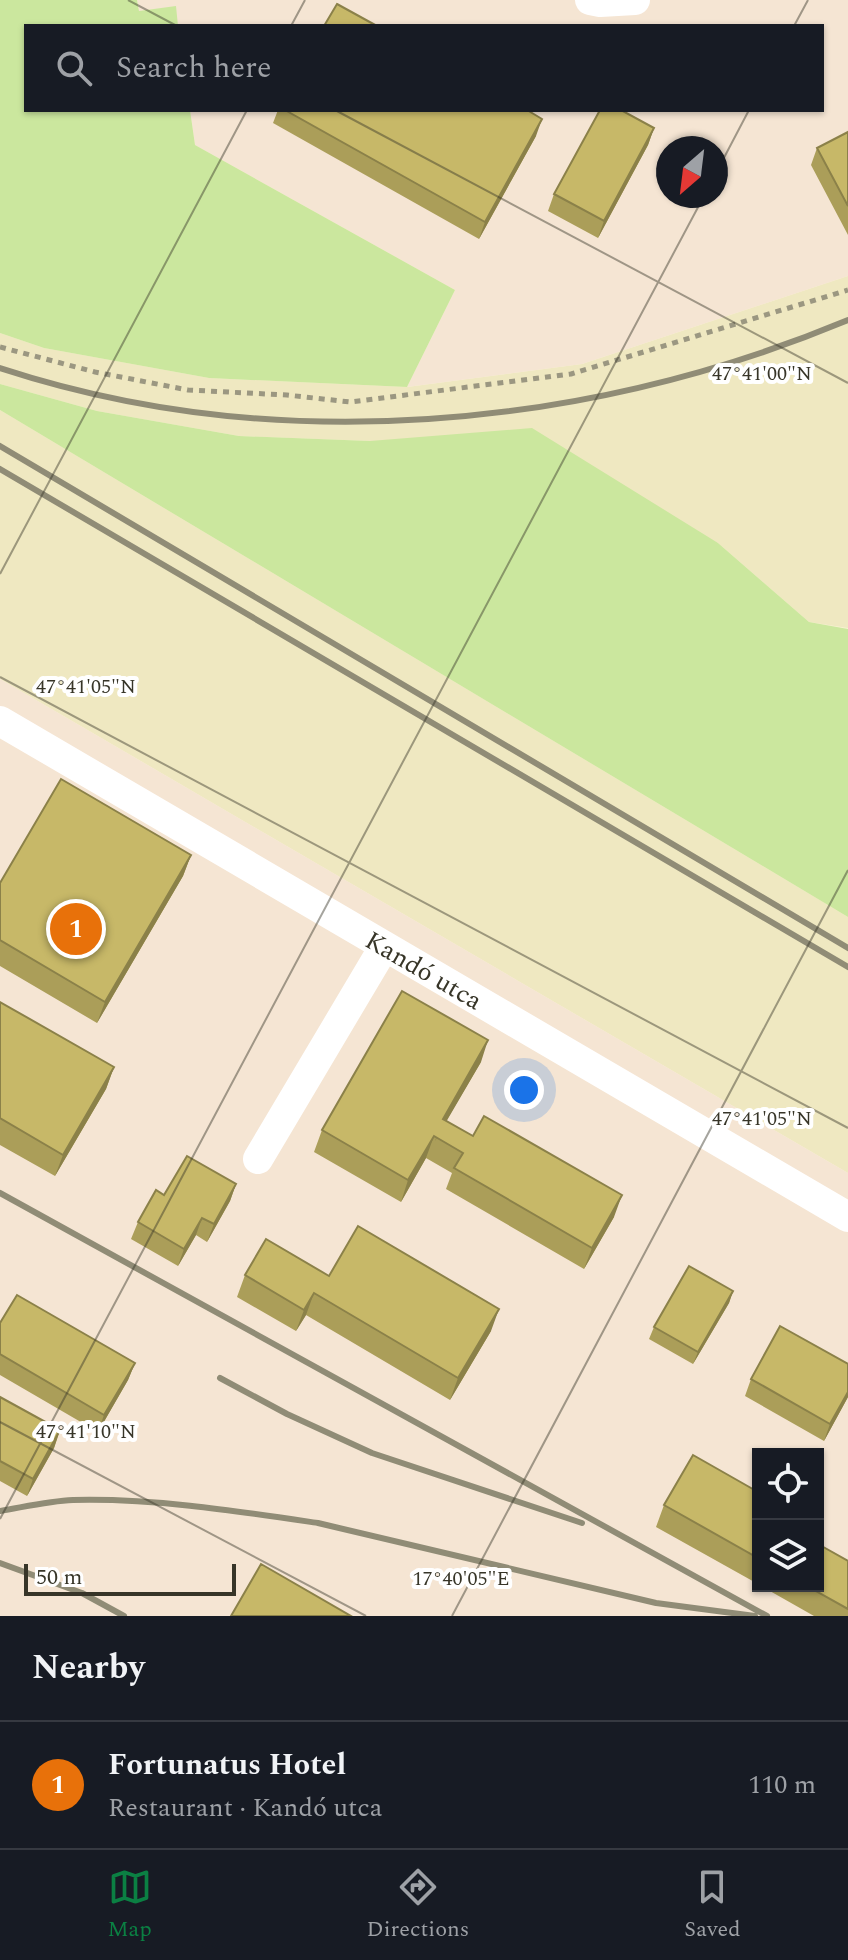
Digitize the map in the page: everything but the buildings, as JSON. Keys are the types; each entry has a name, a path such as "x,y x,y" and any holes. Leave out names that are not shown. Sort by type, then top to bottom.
{"street":[{"path":"590,0 635,0"},
{"name":"Kandó utca","path":"0,721 848,1217"},
{"path":"258,1159 384,947"}],"path":[{"path":"0,347 95,372 188,390 350,402 571,374 848,290"}],"shaded area":[{"path":"137,0 848,0 848,276 582,364 407,387 455,290 195,145 190,112 824,112 824,24 178,24 175,7 139,11"},
{"path":"848,276 848,628 809,622 718,543 370,441 239,436 97,411 0,384 0,333 44,348 209,378 407,387 582,364"},
{"path":"0,410 848,917 848,1173 0,679"},
{"path":"0,679 848,1173 848,1616 0,1616"}],"green space":[{"path":"0,0 137,0 139,11 176,6 178,24 24,24 24,112 190,112 195,145 455,290 407,387 209,378 44,348 0,333"},
{"path":"0,384 97,411 239,436 370,441 532,428 718,543 809,622 848,629 848,917 0,410"}],"railway":[{"path":"0,368 105,396 211,414 320,421 428,419 536,407 643,387 747,357 848,320"},
{"path":"0,446 848,948"},
{"path":"0,469 848,967"},
{"path":"0,1193 767,1616"},
{"path":"220,1378 287,1414 372,1453 582,1523"},
{"path":"0,1511 64,1501 103,1500 165,1503 257,1514 318,1523 656,1603 755,1616"},
{"path":"0,1563 82,1593 124,1616"}],"place":[{"name":"Fortunatus Hotel","path":"76,929"}]}
